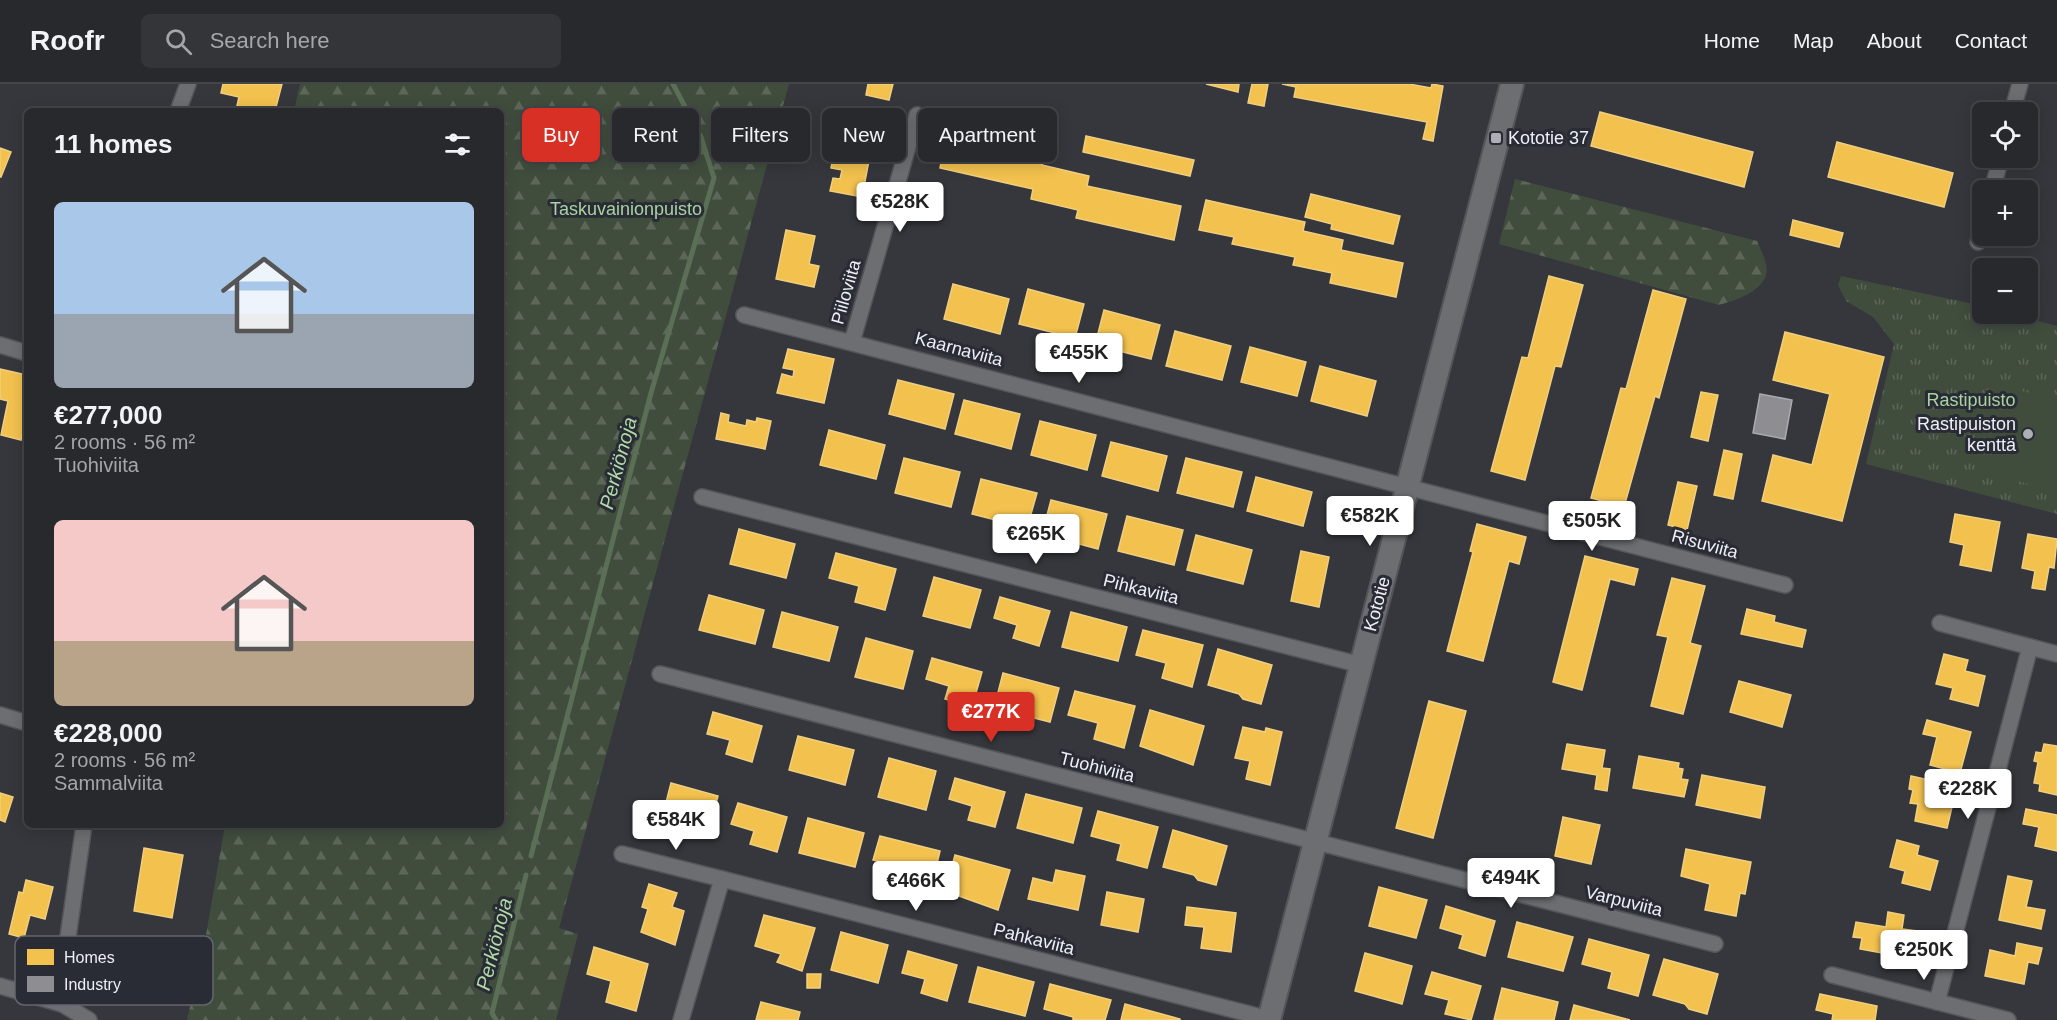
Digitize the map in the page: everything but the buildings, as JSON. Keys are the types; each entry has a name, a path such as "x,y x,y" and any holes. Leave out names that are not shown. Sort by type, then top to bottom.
{"street":[{"path":"179,108 188,84"},
{"name":"Kototie","path":"1270,1020 1512,84"},
{"path":"2015,102 2020,84"},
{"name":"Piiloviita","path":"852,342 917,115"},
{"name":"Kaarnaviita","path":"744,315 1407,487"},
{"path":"0,345 24,352"},
{"name":"Risuviita","path":"1407,487 1785,585"},
{"name":"Pihkaviita","path":"702,497 1361,665"},
{"path":"1940,623 2057,654"},
{"path":"1937,1002 2030,647"},
{"name":"Tuohiviita","path":"660,674 1315,843"},
{"path":"0,715 24,722"},
{"path":"68,936 84,828"},
{"name":"Varpuviita","path":"1315,843 1715,944"},
{"name":"Pahkaviita","path":"622,854 1270,1020"},
{"path":"681,1020 722,879"},
{"path":"1832,975 2008,1020"},
{"path":"0,986 15,990"},
{"path":"64,1005 89,1020"}],"green space":[{"name":"Taskuvainionpuisto","path":"300,84 789,84 782,108 711,108 711,162 768,162 559,928 578,934 556,1020 187,1020 190,1005 213,1005 213,936 206,936 224,828 504,828 504,108 295,108"},
{"path":"1515,179 1757,241 1766,264 1764,280 1751,292 1719,305 1499,244"},
{"name":"Rastipuisto","path":"1841,276 1972,304 1972,324 2038,324 2038,321 2057,326 2057,514 1866,464 1894,344 1873,317 1846,301 1838,285"},
{"name":"Rastipuiston kenttä","path":"2010,388 2057,400 2057,491 1988,474"}],"waterway":[{"name":"Perkiönoja","path":"531,856 651,393 714,178 701,137 673,84"},
{"name":"Perkiönoja","path":"496,1020 492,1013 526,875"}],"place":[{"name":"Kototie 37","path":"1496,138"},
{"name":"Rastipuiston kenttä","path":"2028,434"}]}
